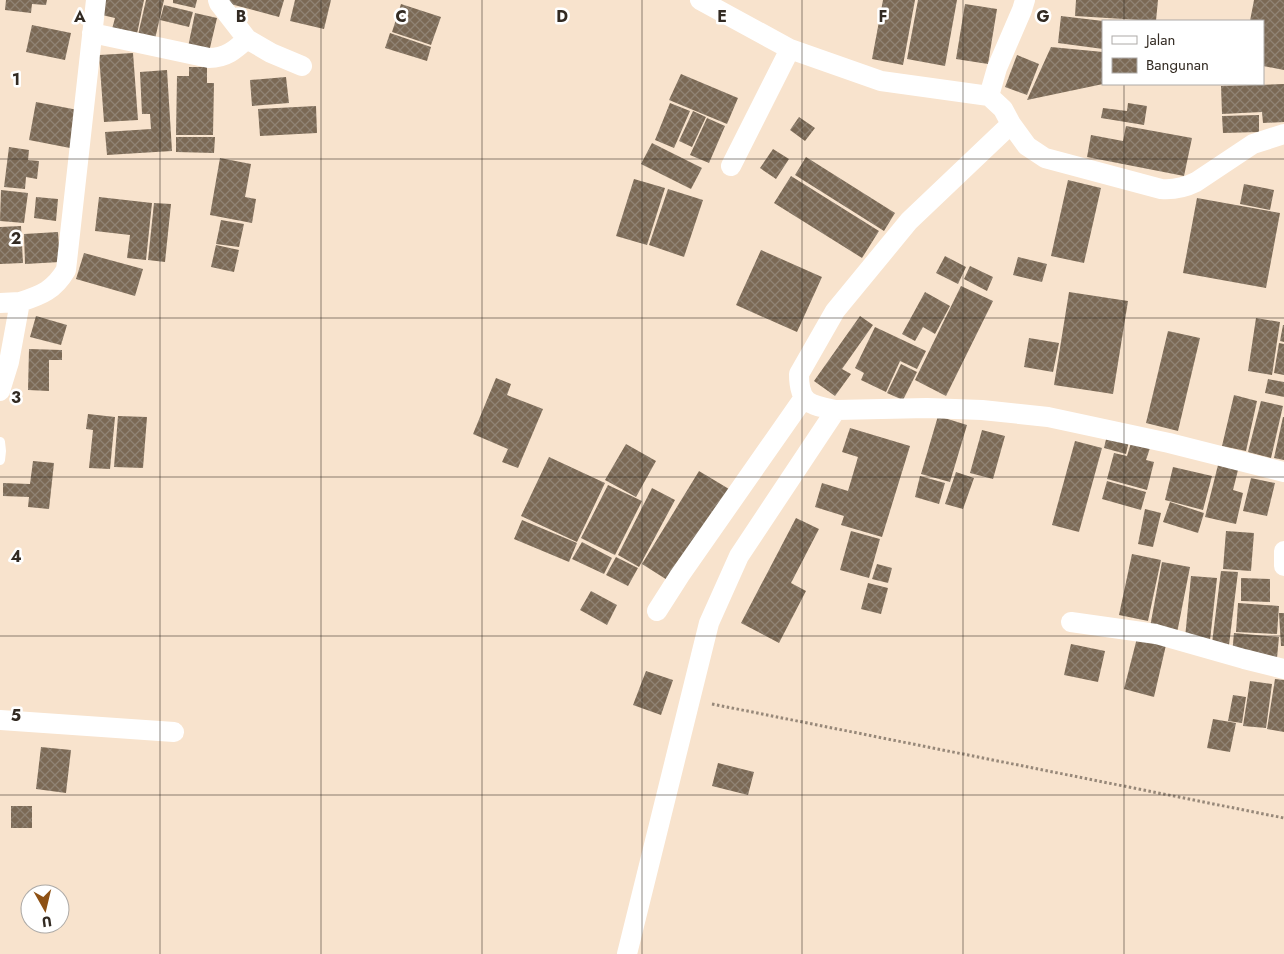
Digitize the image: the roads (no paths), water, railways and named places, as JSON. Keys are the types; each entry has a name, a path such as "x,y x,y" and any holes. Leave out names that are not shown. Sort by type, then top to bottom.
{"street":[{"path":"0,303 20,302 48,290 58,283 66,270 96,0"},
{"path":"218,0 247,39 271,53 302,66"},
{"path":"700,0 790,49 881,81 989,96 1003,109 1027,146 1045,158 1161,189 1174,190 1196,182 1253,144 1284,134"},
{"path":"989,96 997,68 1025,0"},
{"path":"92,33 209,58 220,58 232,52 247,39"},
{"path":"731,166 790,49"},
{"path":"1011,124 909,221 835,311 799,374 799,386 803,399 815,406 836,410 927,408 982,410 1048,417 1169,443 1284,472"},
{"path":"0,392 9,362 20,302"},
{"path":"657,611 803,399"},
{"path":"627,954 709,623 739,556 836,410"},
{"path":"1284,551 1284,566"},
{"path":"1071,622 1156,634 1284,669"},
{"path":"0,720 174,732"}],"lane":[{"path":"0,442 2,451 0,460"}]}
